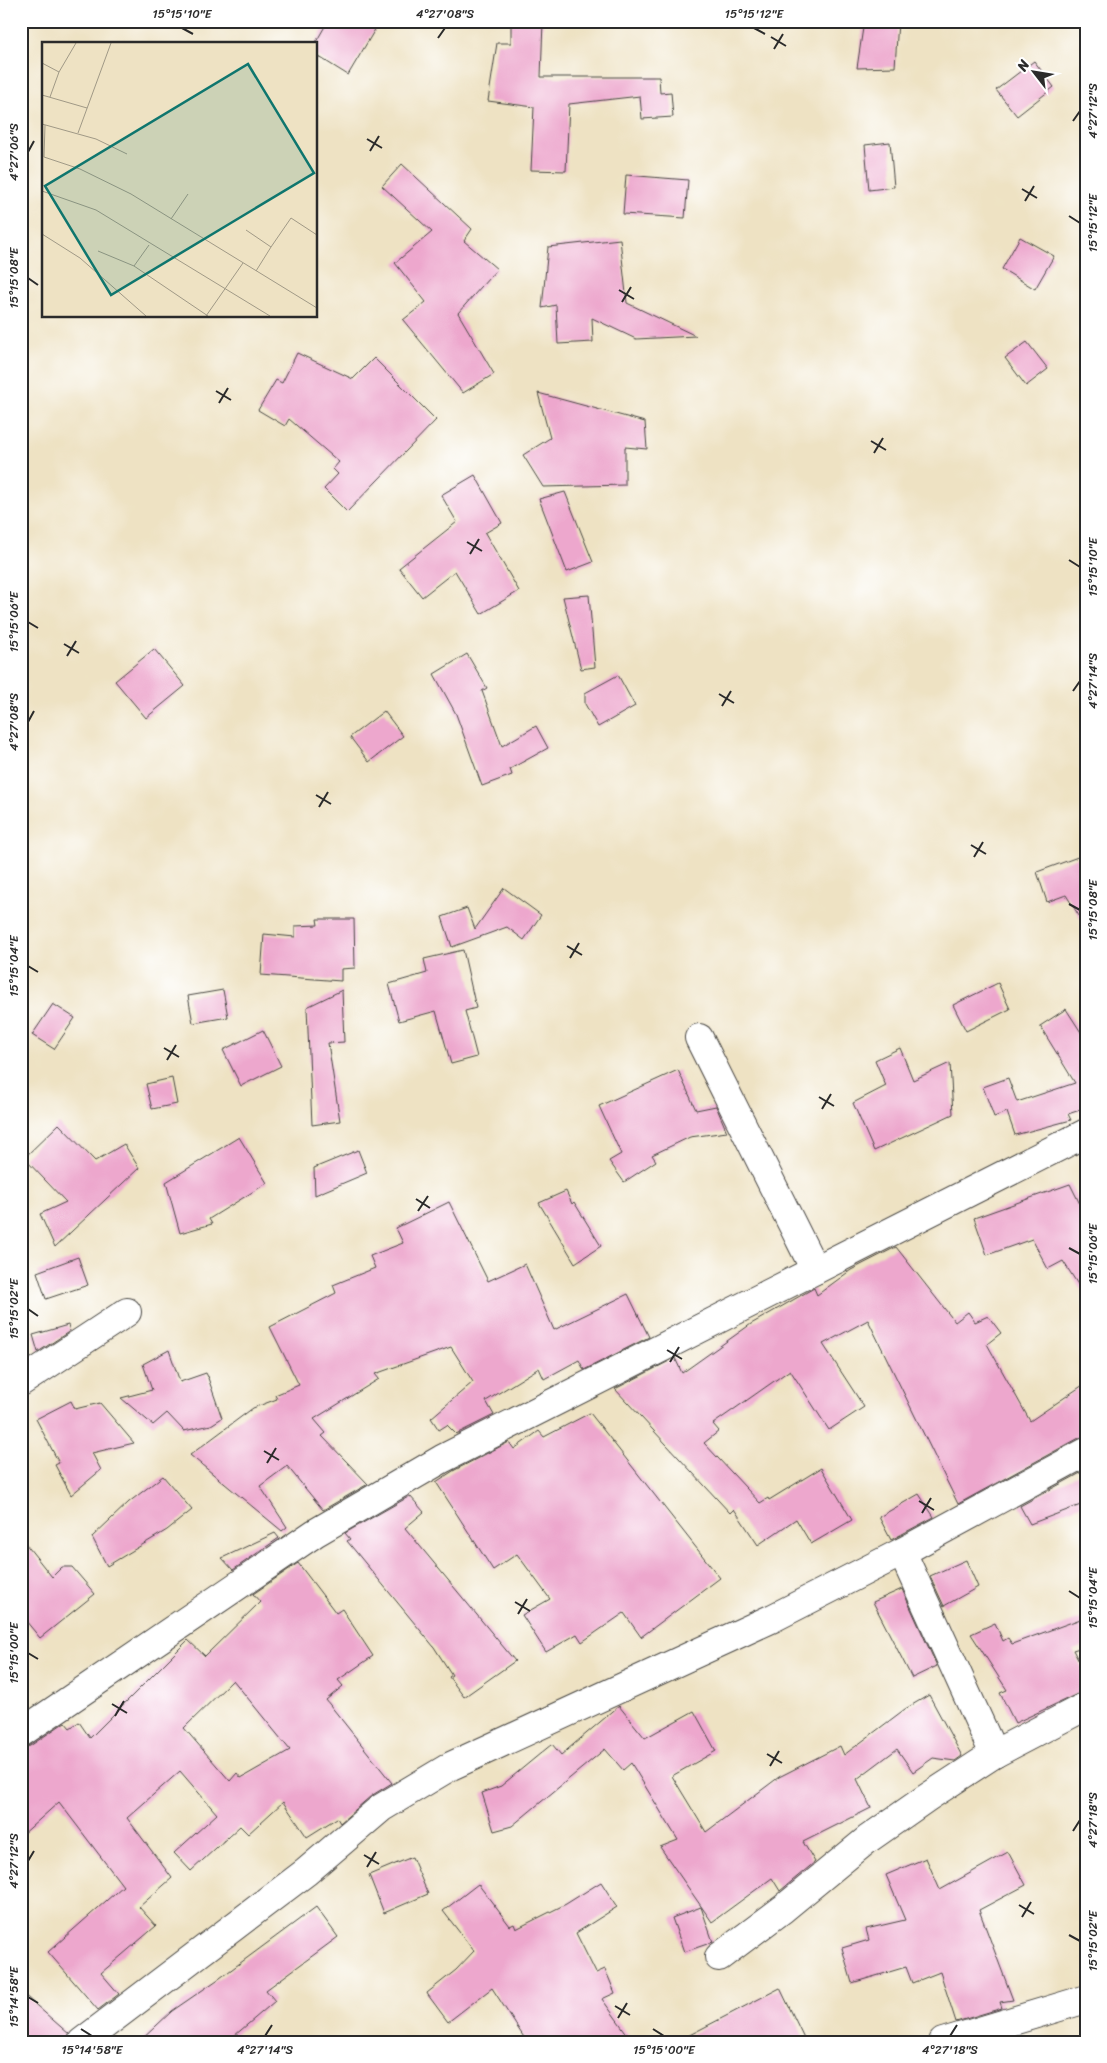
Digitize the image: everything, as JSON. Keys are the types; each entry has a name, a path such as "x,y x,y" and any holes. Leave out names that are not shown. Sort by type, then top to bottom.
{"street":[{"path":"699,1038 815,1270"},
{"path":"21,1732 315,1533 442,1459 1086,1134"},
{"path":"21,1382 127,1312"},
{"path":"82,2042 306,1872 381,1808 411,1789 451,1766 773,1618 902,1552 1086,1452"},
{"path":"902,1552 994,1754"},
{"path":"719,1957 783,1909 868,1839 994,1754 1086,1706"},
{"path":"943,2042 1086,1999"}],"building":[{"path":"328,21 380,21 348,75 318,56 318,42 316,42"},
{"path":"511,21 543,21 541,77 659,77 660,93 671,92 673,117 642,119 640,96 569,104 566,171 531,170 534,107 488,101 497,43 511,43"},
{"path":"864,21 898,21 895,67 857,68"},
{"path":"1034,61 1054,87 1017,116 996,90"},
{"path":"890,142 894,187 869,190 865,145"},
{"path":"402,164 472,229 464,241 497,269 458,313 494,374 463,393 403,320 426,302 395,263 432,232 382,186"},
{"path":"626,175 688,180 685,218 623,214"},
{"path":"1020,237 1054,256 1035,289 1002,269"},
{"path":"620,239 627,303 696,336 636,339 592,318 593,342 558,344 556,305 542,308 548,247"},
{"path":"1027,342 1048,369 1026,386 1005,358"},
{"path":"297,353 353,379 374,358 436,420 347,512 324,489 338,474 333,469 339,462 289,419 285,426 258,410 276,380 282,383"},
{"path":"538,393 645,422 647,449 625,447 625,485 543,487 523,455 550,438"},
{"path":"475,475 502,523 485,533 519,591 481,614 455,571 422,597 399,568 457,522 441,495"},
{"path":"565,492 593,562 567,572 539,499"},
{"path":"589,595 595,667 581,669 563,597"},
{"path":"154,649 185,686 146,718 115,681"},
{"path":"467,654 487,688 482,691 502,746 536,726 548,748 510,769 512,775 482,786 456,714 434,674"},
{"path":"618,675 635,706 598,727 585,704 585,693"},
{"path":"384,711 403,736 369,762 350,737"},
{"path":"1086,854 1086,927 1066,895 1047,902 1037,872"},
{"path":"504,888 541,915 524,940 507,927 452,947 442,917 467,908 475,929"},
{"path":"317,919 354,919 355,968 341,969 341,981 261,975 264,934 295,937 295,926 318,925"},
{"path":"463,950 476,1008 465,1011 477,1057 451,1064 436,1011 399,1021 389,984 427,973 424,959"},
{"path":"998,983 1010,1009 966,1031 953,1005"},
{"path":"223,990 228,1017 193,1023 188,996"},
{"path":"342,990 344,1042 328,1043 340,1121 312,1125 307,1007"},
{"path":"53,1004 75,1018 54,1049 32,1035"},
{"path":"1066,1009 1086,1040 1086,1108 1068,1114 1071,1120 1015,1135 1007,1112 994,1117 983,1087 1008,1078 1017,1102 1075,1083 1040,1026"},
{"path":"263,1030 281,1066 241,1086 223,1050"},
{"path":"900,1048 913,1080 950,1063 953,1114 874,1151 853,1103 886,1086 875,1060"},
{"path":"678,1070 696,1110 716,1106 727,1132 690,1137 652,1155 656,1161 624,1182 609,1161 621,1154 599,1106"},
{"path":"172,1078 177,1104 152,1109 146,1084"},
{"path":"59,1124 95,1161 124,1144 139,1168 55,1247 40,1214 66,1202 24,1158"},
{"path":"239,1137 267,1183 209,1219 212,1224 180,1233 166,1182"},
{"path":"358,1150 367,1173 315,1195 314,1168"},
{"path":"1070,1184 1086,1216 1086,1297 1063,1261 1048,1269 1032,1239 987,1255 974,1218"},
{"path":"566,1191 572,1204 574,1202 601,1246 575,1263 539,1203"},
{"path":"449,1202 488,1281 525,1264 554,1330 628,1294 649,1337 584,1370 579,1360 544,1379 539,1368 486,1401 494,1415 456,1434 447,1425 439,1430 431,1418 473,1382 451,1347 375,1374 379,1379 314,1419 326,1433 322,1436 368,1484 323,1510 287,1466 260,1486 287,1527 282,1531 190,1455 253,1408 277,1399 275,1395 299,1385 270,1327 336,1293 333,1285 375,1268 370,1256 403,1243 396,1228"},
{"path":"896,1247 955,1322 968,1312 975,1322 988,1316 1001,1333 987,1344 1030,1421 1086,1383 1086,1436 1079,1438 958,1504 868,1320 823,1344 864,1407 829,1430 790,1370 713,1424 719,1431 704,1443 760,1503 768,1498 769,1500 821,1468 852,1520 811,1544 796,1519 758,1545 734,1509 730,1513 615,1389 675,1358 682,1373 751,1324 814,1288 817,1295 851,1270"},
{"path":"78,1257 88,1285 46,1299 37,1272"},
{"path":"68,1325 70,1331 38,1352 33,1335"},
{"path":"169,1350 180,1382 206,1373 222,1418 211,1425 184,1431 167,1413 153,1425 121,1398 152,1390 143,1364"},
{"path":"71,1401 75,1409 100,1403 134,1443 92,1453 101,1470 71,1495 55,1465 59,1463 36,1419"},
{"path":"590,1413 720,1578 641,1637 624,1613 582,1642 577,1634 546,1652 522,1615 550,1599 517,1554 493,1570 436,1482 509,1442 514,1449 539,1431 544,1437"},
{"path":"1086,1470 1086,1503 1030,1524 1020,1506"},
{"path":"163,1476 192,1510 167,1530 107,1566 92,1537 129,1502"},
{"path":"919,1494 934,1517 891,1540 879,1517"},
{"path":"410,1496 424,1512 405,1528 515,1661 464,1697 449,1677 452,1675 434,1647 347,1541 350,1539 345,1533"},
{"path":"275,1533 279,1538 233,1570 222,1558"},
{"path":"21,1538 52,1577 62,1567 72,1567 95,1594 40,1638 21,1615"},
{"path":"966,1560 978,1587 944,1606 930,1576"},
{"path":"298,1563 336,1613 342,1609 373,1656 338,1680 343,1686 326,1700 392,1783 371,1796 340,1823 337,1818 307,1837 283,1802 248,1834 240,1826 191,1871 174,1853 217,1814 180,1771 127,1818 172,1878 139,1907 156,1926 101,1973 119,1994 98,2010 48,1952 123,1886 59,1802 21,1836 21,1748 30,1746 65,1722 70,1728 79,1722 90,1738 188,1640 205,1656 260,1602 253,1594","holes":["233,1680 290,1750 241,1778 237,1773 230,1781 184,1728"]},
{"path":"902,1589 937,1666 912,1678 873,1602"},
{"path":"1086,1617 1086,1646 1073,1650 1086,1675 1086,1690 1015,1723 1000,1693 1007,1690 971,1634 995,1623 1003,1641 1008,1638 1012,1644"},
{"path":"929,1695 962,1756 955,1761 933,1758 913,1772 897,1749 857,1779 871,1808 803,1842 815,1862 780,1891 772,1878 712,1922 660,1847 678,1840 631,1763 623,1770 605,1749 512,1826 494,1831 482,1793 501,1786 552,1744 561,1755 619,1706 645,1738 694,1711 716,1751 672,1776 706,1832 779,1777 840,1746 844,1755 905,1709"},
{"path":"1008,1852 1026,1885 979,1910 1013,2000 1000,2002 1002,2008 956,2022 940,1972 912,1983 906,1967 852,1983 842,1948 869,1940 866,1929 905,1920 886,1875 926,1858 940,1890"},
{"path":"412,1857 428,1894 384,1913 369,1875"},
{"path":"601,1882 617,1907 576,1933 596,1973 605,1969 615,1993 602,1999 633,2042 527,2042 492,1988 448,2022 427,1993 456,1970 474,1951 443,1911 478,1884 510,1926 514,1924 516,1929 566,1904"},
{"path":"316,1907 338,1937 266,1990 275,2001 227,2042 139,2042 172,2011"},
{"path":"701,1907 713,1942 684,1952 672,1918"},
{"path":"780,1988 806,2042 676,2042"},
{"path":"21,1992 69,2034 67,2042 21,2042"}]}
